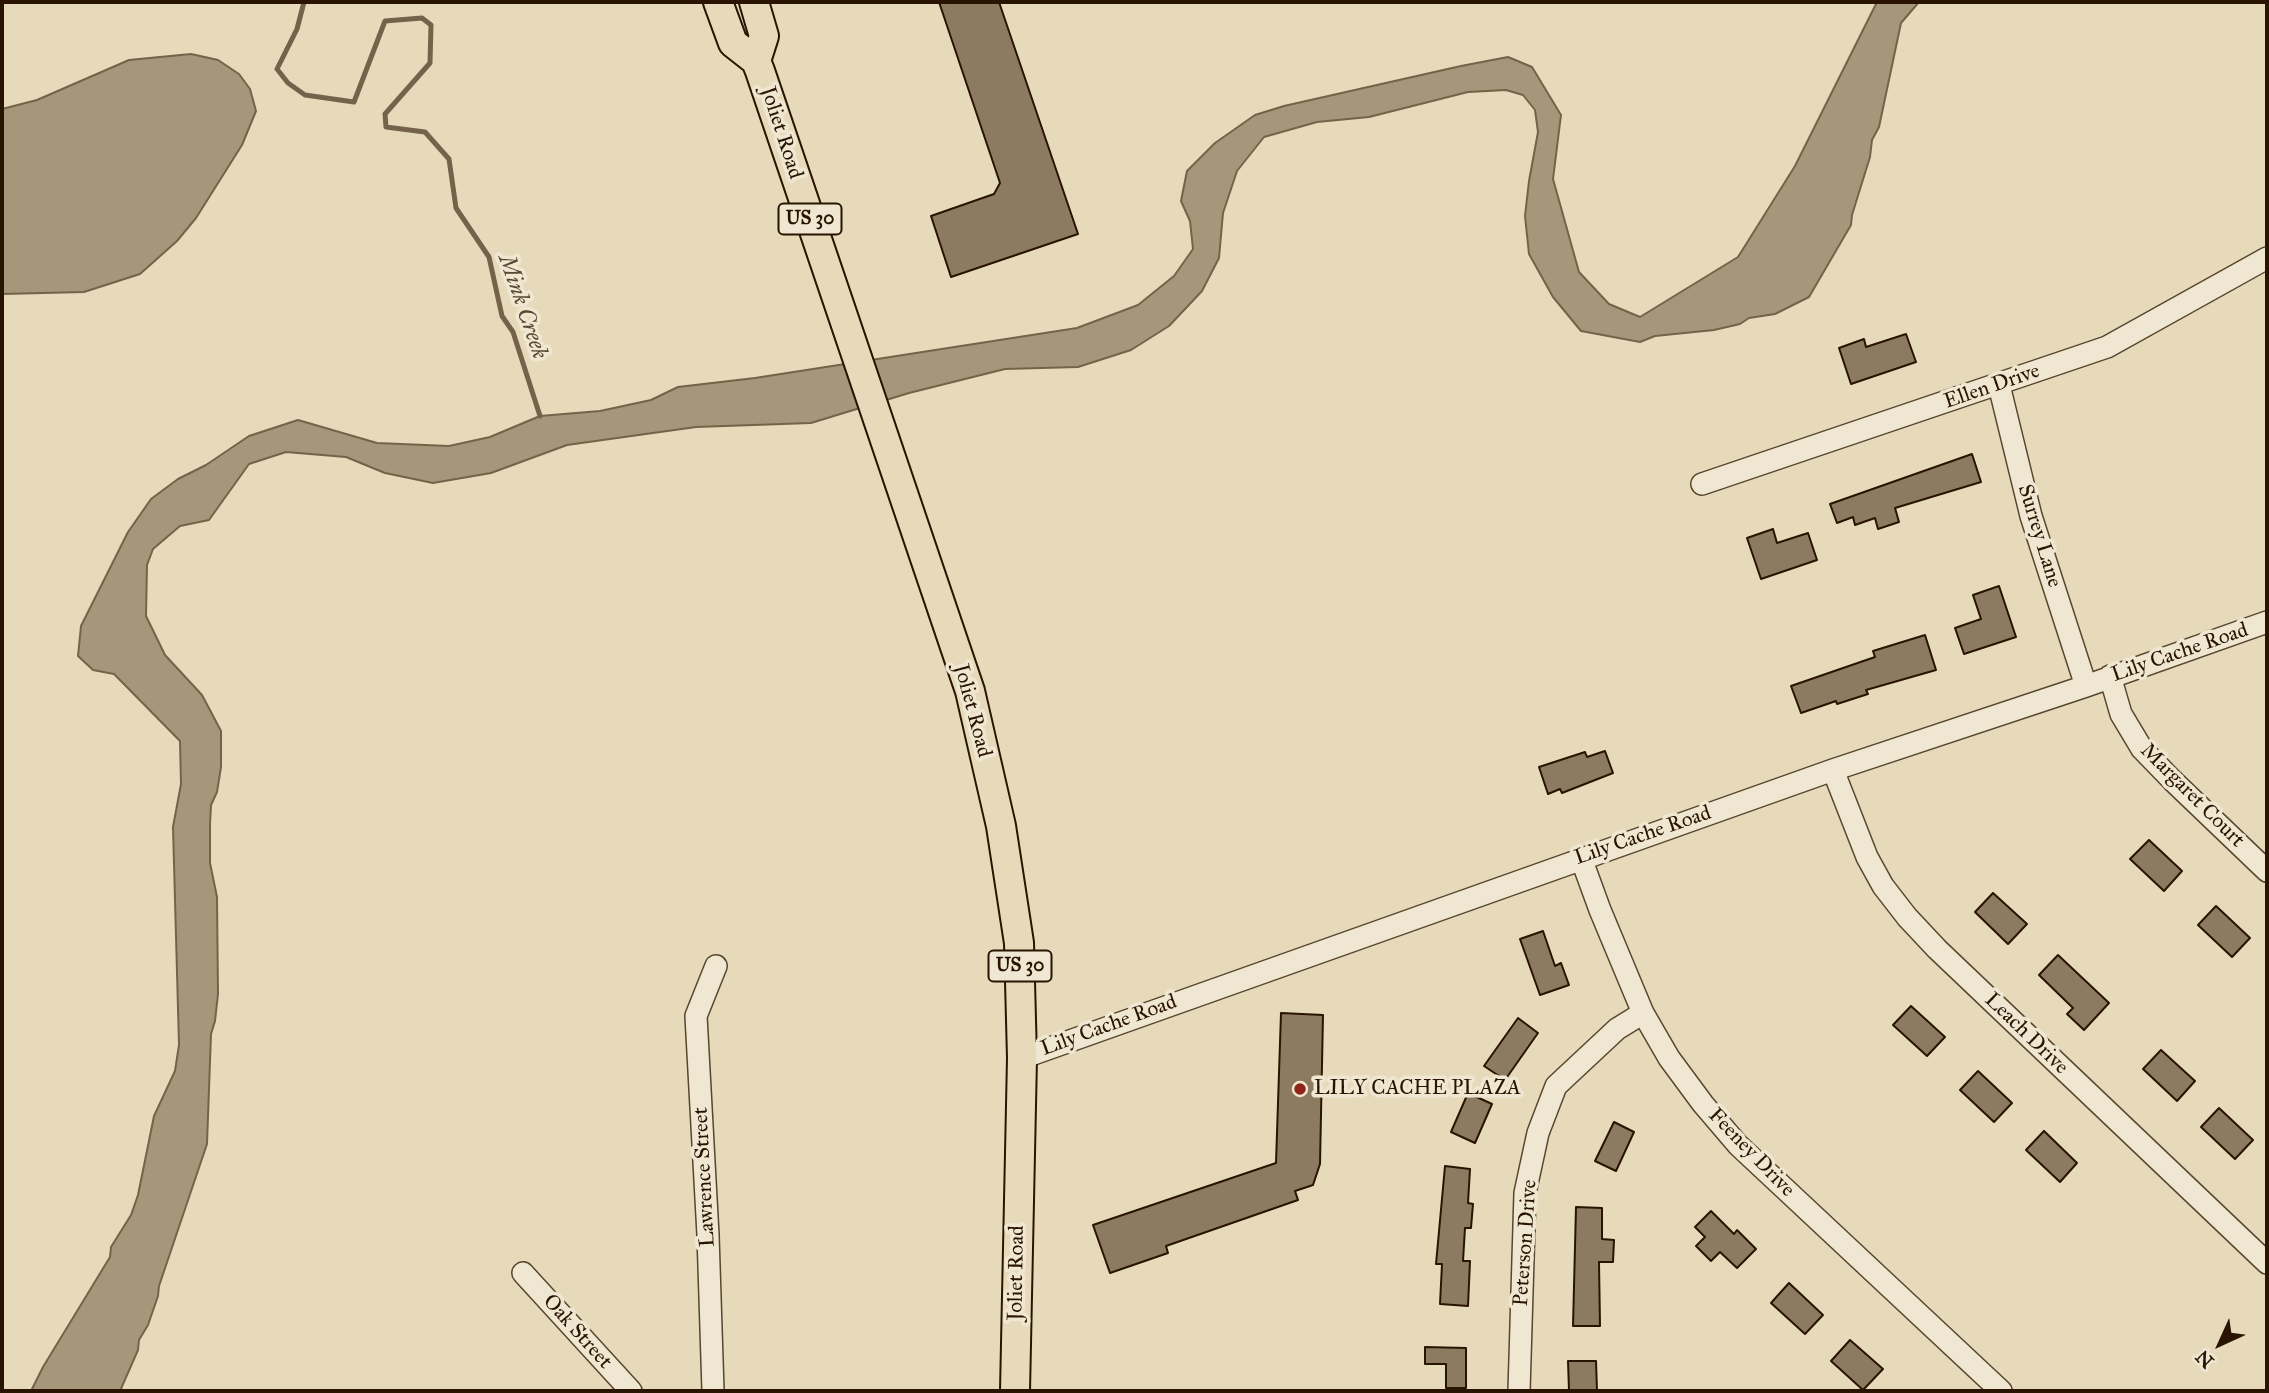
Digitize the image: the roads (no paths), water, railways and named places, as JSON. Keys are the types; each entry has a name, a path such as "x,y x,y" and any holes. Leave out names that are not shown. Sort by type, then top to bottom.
{"main road":[{"name":"Joliet Road","path":"718,2 733,43 757,61"},
{"name":"Joliet Road","path":"754,2 764,36 757,61 970,691 1001,826 1019,943 1022,1058 1015,1391"}],"street":[{"name":"Ellen Drive","path":"1702,484 2107,347 2267,258"},
{"name":"Surrey Lane","path":"1999,385 2031,516 2087,686"},
{"name":"Lily Cache Road","path":"1022,1058 1581,858 2267,622"},
{"name":"Margaret Court","path":"2110,676 2121,714 2143,749 2267,871"},
{"name":"Leach Drive","path":"1833,770 1867,857 1883,886 1907,917 1937,949 2267,1264"},
{"name":"Feeney Drive","path":"1581,858 1643,1013 1669,1059 1703,1104 1738,1145 2001,1391"},
{"name":"Lawrence Street","path":"713,1391 696,1016 716,966"},
{"name":"Peterson Drive","path":"1519,1391 1525,1194 1538,1133 1556,1086 1617,1029 1643,1013"},
{"name":"Oak Street","path":"523,1273 631,1391"}],"waterway":[{"name":"Mink Creek","path":"304,2 297,29 277,69 288,83 305,95 354,102 385,21 422,18 431,25 430,63 385,114 386,127 425,132 449,159 456,208 489,257 502,316 513,332 540,416"}],"place":[{"name":"LILY CACHE PLAZA","path":"1300,1089"}]}
